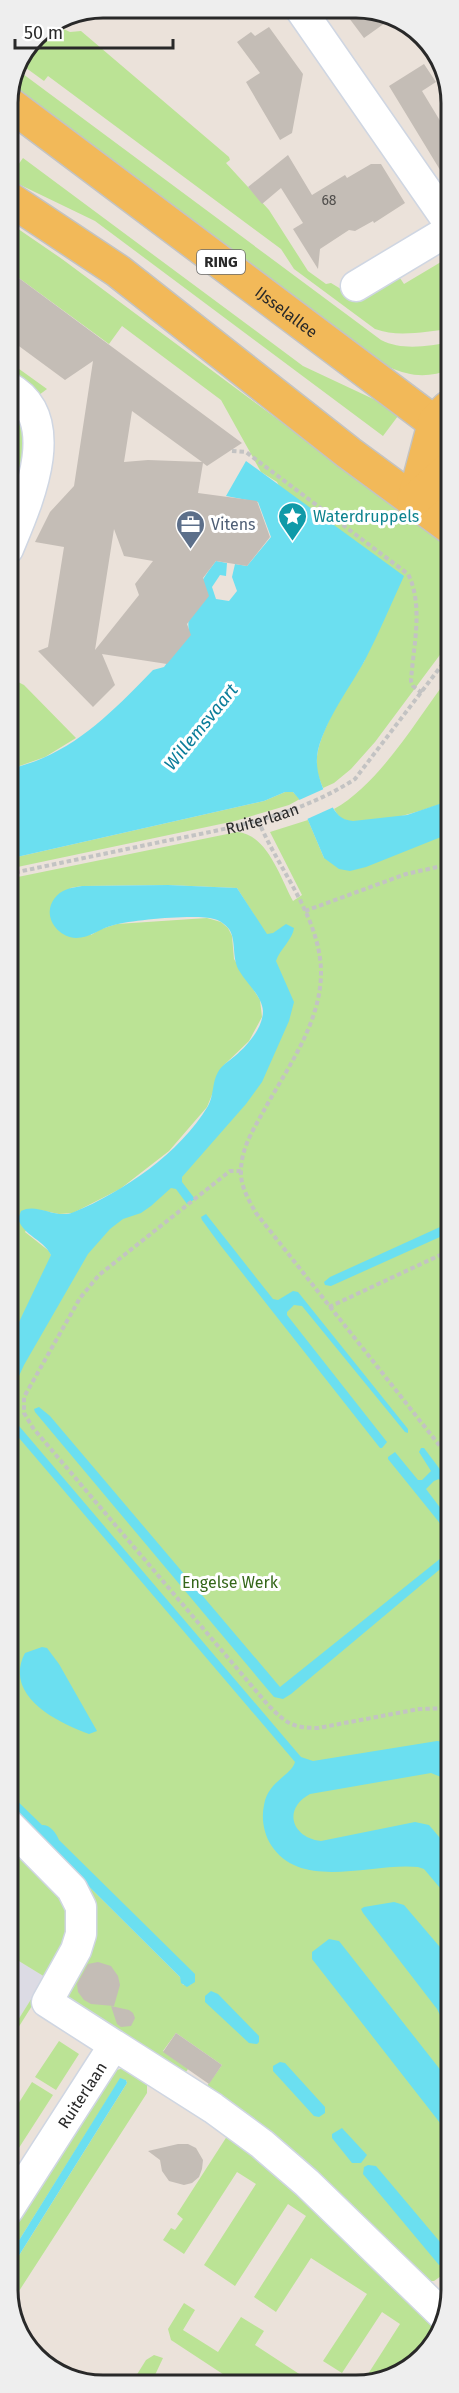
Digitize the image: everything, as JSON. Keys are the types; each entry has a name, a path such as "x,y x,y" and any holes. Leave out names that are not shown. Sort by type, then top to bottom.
{"main road":[{"name":"IJsselallee","path":"18,110 441,417"},
{"path":"18,205 118,271 349,453 441,520"},
{"path":"414,500 441,430"},
{"path":"414,500 441,476"}],"street":[{"path":"307,18 441,213"},
{"path":"356,286 441,233"},
{"path":"18,394 32,410 38,428 39,447 30,492 18,523"},
{"name":"Ruiterlaan","path":"18,1834 77,1896 81,1914 81,1935 76,1950 47,2002 114,2045 18,2194"},
{"path":"114,2045 204,2102 262,2144 307,2183 438,2310"}],"path":[{"path":"232,451 246,453 408,574 415,599 415,646 411,681 413,686 422,693"},
{"name":"Ruiterlaan","path":"18,872 258,820 294,810 334,793 355,779 441,667"},
{"path":"258,820 267,842 312,925 321,971 316,1010 303,1040 245,1146 241,1172 245,1189 256,1213 441,1447"},
{"path":"304,911 406,874 441,866"},
{"path":"241,1172 230,1172 99,1275 80,1298 24,1397 24,1413 33,1428 284,1721 302,1728 318,1728 419,1709 441,1708"},
{"path":"329,1307 441,1255"}],"shaded area":[{"path":"18,1960 45,1977 18,2020"}],"green space":[{"path":"62,28 70,32 81,31 229,157 230,160 226,163 269,210 308,271 326,284 331,283 354,297 396,272 404,284 441,262 441,330 393,333 375,329 294,269 281,249 48,76 44,81 26,68 35,51"},
{"path":"23,74 381,340 407,347 441,344 441,372 420,375 405,373 389,367 201,236 19,92"},
{"path":"23,158 303,366 401,412 383,436 95,221 18,184 18,165"},
{"path":"18,229 62,259 441,541 441,653 375,742 351,769 334,783 323,788 317,770 320,743 341,698 365,660 277,482 261,472 221,400 122,326 109,344 18,277"},
{"path":"18,368 47,389 35,398 18,384"},
{"path":"18,412 29,428 18,479"},
{"path":"18,682 24,685 76,738 45,757 18,766"},
{"path":"441,688 441,803 381,820 353,822 340,817 334,809 351,798 367,783 412,729"},
{"path":"285,792 293,792 300,799 289,805 235,821 18,867 18,857 264,801"},
{"name":"Engelse Werk","path":"308,820 324,858 441,822 441,2276 434,2281 424,2281 204,2090 222,2065 176,2033 163,2051 188,2069 184,2075 66,1997 88,1939 18,1833 18,1816 180,1977 183,1985 191,1985 18,1809 18,1347 75,1242 148,1188 273,1031 259,923 237,888 168,885 70,888 91,935 117,924 207,918 221,922 232,936 234,959 260,1000 262,1017 249,1041 224,1065 207,1107 169,1151 120,1189 73,1213 59,1214 40,1210 25,1232 49,1251 50,1262 18,1325 18,877 237,832 257,840 264,848 293,901 302,895 270,832"},
{"path":"18,1844 64,1893 69,1947 18,2028 18,2020 45,1977 18,1960"},
{"path":"59,2041 79,2054 56,2090 35,2077"},
{"path":"128,2069 147,2082 147,2093 18,2292 18,2257 127,2083 126,2080 120,2079 18,2242 18,2210 109,2073"},
{"path":"32,2082 53,2095 18,2149 18,2104"},
{"path":"231,2130 436,2320 430,2333 408,2358 384,2371 368,2374 400,2324 382,2312 342,2373 323,2361 367,2294 311,2258 276,2312 254,2297 306,2216 288,2204 235,2286 204,2265 256,2184 237,2172 184,2254 163,2240 171,2228 175,2230 183,2219 177,2214"},
{"path":"184,2303 195,2310 183,2330 218,2352 241,2317 264,2331 255,2345 301,2375 224,2375 171,2340 168,2329"},
{"path":"154,2355 163,2358 155,2375 137,2375 146,2360"}],"water":[{"name":"Willemsvaart","path":"246,461 404,576 365,660 322,738 317,757 318,770 321,784 330,803 342,818 353,821 407,815 441,803 441,837 366,867 350,871 339,869 324,858 299,799 293,792 285,792 264,801 18,857 18,767 59,750 89,731 153,670 164,667 189,633 189,614 195,595 204,577 216,561 227,563 226,576 220,575 212,587 216,599 229,601 237,591 232,577 235,564 247,566 271,537 258,502 226,496"},
{"path":"168,885 237,888 267,934 273,933 286,924 294,928 276,961 294,1002 289,1021 262,1082 246,1104 182,1177 182,1182 195,1199 187,1204 176,1189 171,1188 141,1213 123,1219 110,1229 88,1254 18,1378 18,1324 51,1255 21,1225 18,1219 21,1211 34,1208 60,1214 74,1212 112,1194 166,1155 182,1140 208,1106 218,1072 249,1042 260,1024 263,1011 260,1000 237,967 233,939 229,929 218,920 193,917 164,918 109,926 76,938 63,934 53,924 51,906 54,899 63,891 82,886"},
{"path":"206,1214 273,1299 278,1300 293,1291 298,1292 408,1429 408,1433 302,1306 294,1305 287,1315 387,1442 380,1448 221,1246 202,1220 201,1217"},
{"path":"441,1227 441,1236 331,1286 325,1285 324,1282 330,1277"},
{"path":"39,1407 50,1416 280,1687 441,1558 441,1568 291,1694 283,1699 274,1697 34,1409"},
{"path":"18,1425 301,1757 313,1761 441,1742 441,1777 431,1773 310,1794 296,1807 294,1822 303,1834 321,1841 415,1822 429,1825 441,1839 441,1889 424,1869 418,1867 339,1872 319,1871 300,1868 284,1859 269,1841 263,1821 263,1810 270,1790 293,1767 295,1762 18,1437"},
{"path":"421,1448 424,1448 441,1471 441,1482 439,1479 434,1481 426,1489 441,1509 441,1525 388,1459 395,1452 418,1480 422,1480 431,1471 419,1452"},
{"path":"42,1647 47,1648 59,1664 97,1731 89,1734 62,1722 36,1705 27,1694 21,1682 20,1668 25,1653"},
{"path":"18,1802 42,1825 53,1830 59,1840 195,1974 195,1982 187,1987 181,1983 180,1977 18,1816"},
{"path":"394,1902 404,1905 441,1948 441,2017 363,1913 361,1909"},
{"path":"329,1939 339,1941 441,2071 441,2124 312,1959 312,1952"},
{"path":"211,1991 218,1994 259,2036 257,2044 249,2043 205,2002 205,1996"},
{"path":"280,2062 285,2063 325,2107 325,2113 319,2117 314,2116 273,2071 273,2066"},
{"path":"120,2078 126,2080 127,2083 18,2257 18,2242"},
{"path":"342,2128 367,2155 361,2163 352,2163 332,2138 332,2134"},
{"path":"376,2166 441,2243 441,2265 363,2174 364,2167"}],"pier":[{"path":"326,788 336,806 305,820 297,801"}],"building":[{"path":"349,18 385,23 364,38"},
{"path":"269,27 303,74 292,133 280,140 246,82 260,73 237,42 251,32 255,36"},
{"path":"424,64 436,82 422,91 441,122 441,172 389,86"},
{"path":"288,155 312,195 345,175 347,178 371,164 381,164 405,203 374,223 373,221 355,231 349,230 320,249 318,269 293,229 303,223 281,188 262,204 248,187"},
{"path":"18,277 242,443 207,466 203,463 198,493 257,501 270,537 247,566 216,561 203,578 209,596 187,624 191,635 167,664 102,654 115,685 93,707 38,651 48,647 64,547 35,542 50,512 74,486 93,361 65,380 18,345","holes":["132,411 202,462 148,460 124,462","114,529 124,556 153,561 135,584 139,595 95,650"]},
{"path":"98,1962 111,1966 118,1976 120,1985 114,2006 91,2004 84,2000 78,1992 77,1984 88,1964"},
{"path":"111,2006 133,2013 135,2018 131,2026 121,2027 117,2024"},
{"path":"176,2033 222,2065 209,2084 163,2052"},
{"path":"188,2144 196,2148 203,2160 199,2177 192,2183 184,2185 169,2181 162,2171 160,2160 148,2151"}],"place":[{"name":"Waterdruppels","path":"292,542"},
{"name":"Vitens","path":"190,550"}]}
